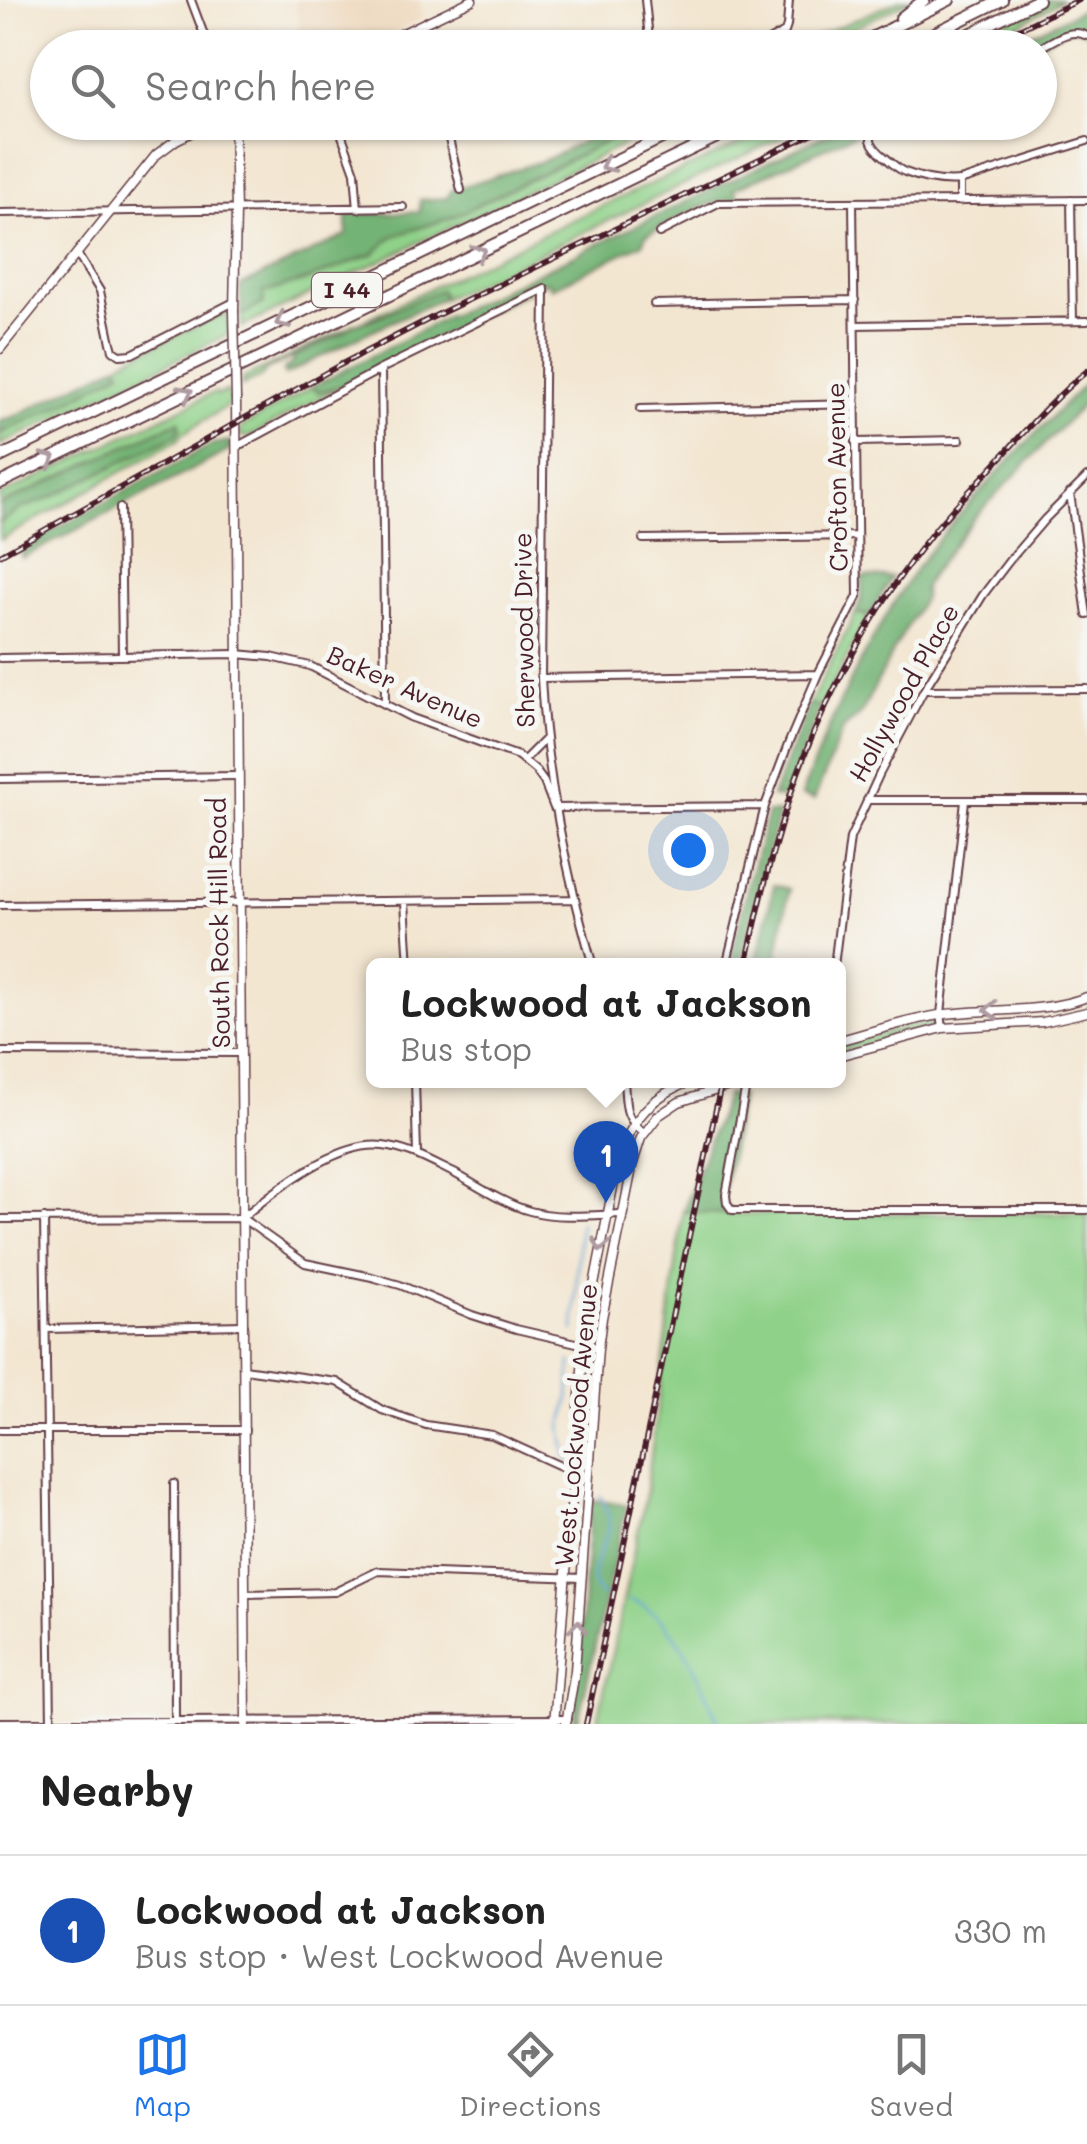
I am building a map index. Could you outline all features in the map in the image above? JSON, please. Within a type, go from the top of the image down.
[{"type":"highway","points":[[884,30],[924,0]]},
{"type":"highway","points":[[886,30],[949,0]]},
{"type":"highway","points":[[941,30],[1002,0]]},
{"type":"highway","points":[[978,30],[1038,0]]},
{"type":"highway","name":"I 44","points":[[0,457],[657,140]]},
{"type":"highway","name":"I 44","points":[[0,483],[711,140]]},
{"type":"main road","points":[[411,30],[472,0]]},
{"type":"main road","points":[[0,350],[109,212],[166,146],[178,140]]},
{"type":"main road","name":"South Rock Hill Road","points":[[234,140],[246,1722]]},
{"type":"main road","points":[[846,1039],[942,1014],[1049,1007],[1087,997]]},
{"type":"main road","points":[[846,1054],[943,1028],[1044,1022],[1087,1012]]},
{"type":"main road","name":"West Lockwood Avenue","points":[[555,1721],[584,1346],[607,1214],[618,1161],[632,1125],[659,1097],[675,1088]]},
{"type":"main road","points":[[644,1133],[669,1108],[722,1088]]},
{"type":"main road","name":"West Lockwood Avenue","points":[[567,1721],[574,1684],[598,1348],[632,1163],[644,1133]]},
{"type":"street","points":[[191,0],[202,30]]},
{"type":"street","points":[[645,0],[649,30]]},
{"type":"street","points":[[784,30],[789,0]]},
{"type":"street","points":[[1057,40],[1072,32],[1087,36]]},
{"type":"street","points":[[345,140],[358,209]]},
{"type":"street","points":[[450,140],[461,190]]},
{"type":"street","points":[[871,140],[903,172],[946,183],[1087,141]]},
{"type":"street","points":[[960,181],[960,202]]},
{"type":"street","points":[[1071,200],[1073,321]]},
{"type":"street","points":[[659,233],[718,203],[1087,200]]},
{"type":"street","name":"Crofton Avenue","points":[[728,958],[764,806],[818,674],[858,596],[853,202]]},
{"type":"street","points":[[0,213],[403,207]]},
{"type":"street","points":[[77,254],[100,291],[112,344],[120,355],[132,354],[234,306]]},
{"type":"street","name":"Sherwood Drive","points":[[381,369],[545,289],[541,678],[554,808],[592,958]]},
{"type":"street","points":[[654,304],[854,300]]},
{"type":"street","points":[[854,325],[1087,321]]},
{"type":"street","points":[[235,448],[381,369],[386,704]]},
{"type":"street","points":[[640,409],[856,404]]},
{"type":"street","points":[[856,442],[960,440]]},
{"type":"street","name":"Hollywood Place","points":[[835,958],[847,850],[854,826],[924,690],[1000,572],[1087,477]]},
{"type":"street","points":[[1070,492],[1087,615]]},
{"type":"street","points":[[120,508],[122,655]]},
{"type":"street","points":[[644,539],[857,536]]},
{"type":"street","name":"Baker Avenue","points":[[0,658],[271,656],[310,666],[436,727],[524,760]]},
{"type":"street","points":[[541,678],[818,674]]},
{"type":"street","points":[[924,690],[1087,689]]},
{"type":"street","points":[[546,738],[524,760],[544,782],[554,808],[764,806]]},
{"type":"street","points":[[0,779],[238,776]]},
{"type":"street","points":[[867,800],[1087,800]]},
{"type":"street","points":[[943,1028],[964,801]]},
{"type":"street","points":[[0,905],[574,900]]},
{"type":"street","points":[[405,901],[408,958]]},
{"type":"street","points":[[0,1052],[240,1053]]},
{"type":"street","points":[[415,1088],[417,1154]]},
{"type":"street","points":[[625,1088],[628,1117],[644,1133]]},
{"type":"street","points":[[706,1088],[707,1092]]},
{"type":"street","points":[[746,1088],[726,1195],[732,1210],[1087,1210]]},
{"type":"street","points":[[242,1218],[301,1174],[348,1150],[379,1145],[417,1154],[530,1211],[622,1214]]},
{"type":"street","points":[[0,1218],[242,1218],[306,1263],[386,1281],[472,1316],[598,1348]]},
{"type":"street","points":[[44,1218],[51,1722]]},
{"type":"street","points":[[46,1329],[244,1325]]},
{"type":"street","points":[[244,1369],[337,1382],[382,1410],[426,1424],[492,1436],[589,1479]]},
{"type":"street","points":[[0,1430],[245,1430]]},
{"type":"street","points":[[174,1484],[175,1721]]},
{"type":"street","points":[[246,1594],[335,1592],[378,1571],[582,1578]]},
{"type":"street","points":[[0,1722],[567,1721]]},
{"type":"shaded area","points":[[295,0],[420,0],[422,19],[397,30],[299,30]]},
{"type":"green space","points":[[900,0],[911,0],[849,30],[832,30]]},
{"type":"green space","points":[[1050,0],[1062,0],[1008,30],[989,30]]},
{"type":"green space","points":[[1087,7],[1087,32],[1072,29],[1057,35],[1057,30],[1040,30]]},
{"type":"green space","points":[[586,140],[609,140],[453,217],[393,236],[373,254],[263,293],[264,303],[242,315],[240,286],[347,235],[347,215],[420,212],[420,200],[447,198],[452,190],[545,160]]},
{"type":"green space","points":[[609,140],[633,140],[242,327],[242,315],[264,303],[263,293],[373,254],[393,236],[453,217]]},
{"type":"green space","points":[[748,140],[776,140],[463,290],[444,298],[439,291],[355,324]]},
{"type":"green space","points":[[815,140],[842,140],[734,189],[739,198],[690,212],[645,236],[643,243],[551,288],[548,281],[339,387],[318,392],[312,387],[456,312]]},
{"type":"green space","points":[[440,290],[444,298],[285,375],[284,370],[294,357],[354,324]]},
{"type":"green space","points":[[228,314],[229,334],[0,445],[0,434],[121,371],[118,365],[126,359]]},
{"type":"green space","points":[[353,325],[266,370],[242,386],[242,379]]},
{"type":"green space","points":[[118,365],[121,371],[0,434],[0,420]]},
{"type":"green space","points":[[1087,382],[1087,400],[975,517],[930,576],[924,598],[861,714],[843,729],[814,800],[801,796],[850,683],[911,576],[972,501]]},
{"type":"green space","points":[[312,387],[318,392],[339,387],[249,437],[241,436],[243,426]]},
{"type":"green space","points":[[227,391],[229,405],[179,439],[0,540],[0,523],[20,509],[176,435],[179,422],[0,505],[0,496],[215,392],[218,395]]},
{"type":"green space","points":[[179,421],[181,427],[176,435],[20,509],[0,523],[0,505]]},
{"type":"green space","points":[[230,441],[230,450],[22,558],[21,552],[54,530],[213,444]]},
{"type":"green space","points":[[863,577],[892,577],[869,616],[856,613]]},
{"type":"green space","points":[[856,613],[869,616],[821,706],[809,705]]},
{"type":"green space","points":[[809,705],[821,706],[784,798],[772,797]]},
{"type":"green space","points":[[768,813],[779,813],[742,958],[732,958]]},
{"type":"green space","points":[[774,885],[789,889],[777,958],[758,958]]},
{"type":"green space","points":[[937,1022],[936,1026],[846,1050],[846,1043]]},
{"type":"green space","points":[[727,1094],[741,1096],[722,1198],[728,1214],[683,1211]]},
{"type":"green space","points":[[683,1211],[1087,1213],[1087,1724],[597,1724],[646,1494]]},
{"type":"green space","points":[[591,1500],[627,1505],[578,1721],[574,1720]]},
{"type":"waterway","points":[[574,1331],[580,1222]]},
{"type":"waterway","points":[[570,1462],[562,1428],[571,1362]]},
{"type":"waterway","points":[[600,1496],[609,1524],[594,1582],[604,1597]]},
{"type":"waterway","points":[[629,1600],[645,1607],[673,1634],[696,1670],[719,1724]]},
{"type":"railway","points":[[1017,30],[1079,0]]},
{"type":"railway","points":[[0,555],[338,366],[799,140]]},
{"type":"railway","points":[[748,958],[792,789],[826,706],[866,631],[946,517],[1040,415],[1087,371]]},
{"type":"railway","points":[[586,1724],[720,1088]]},
{"type":"place","name":"Lockwood at Jackson","points":[[606,1203]]}]
